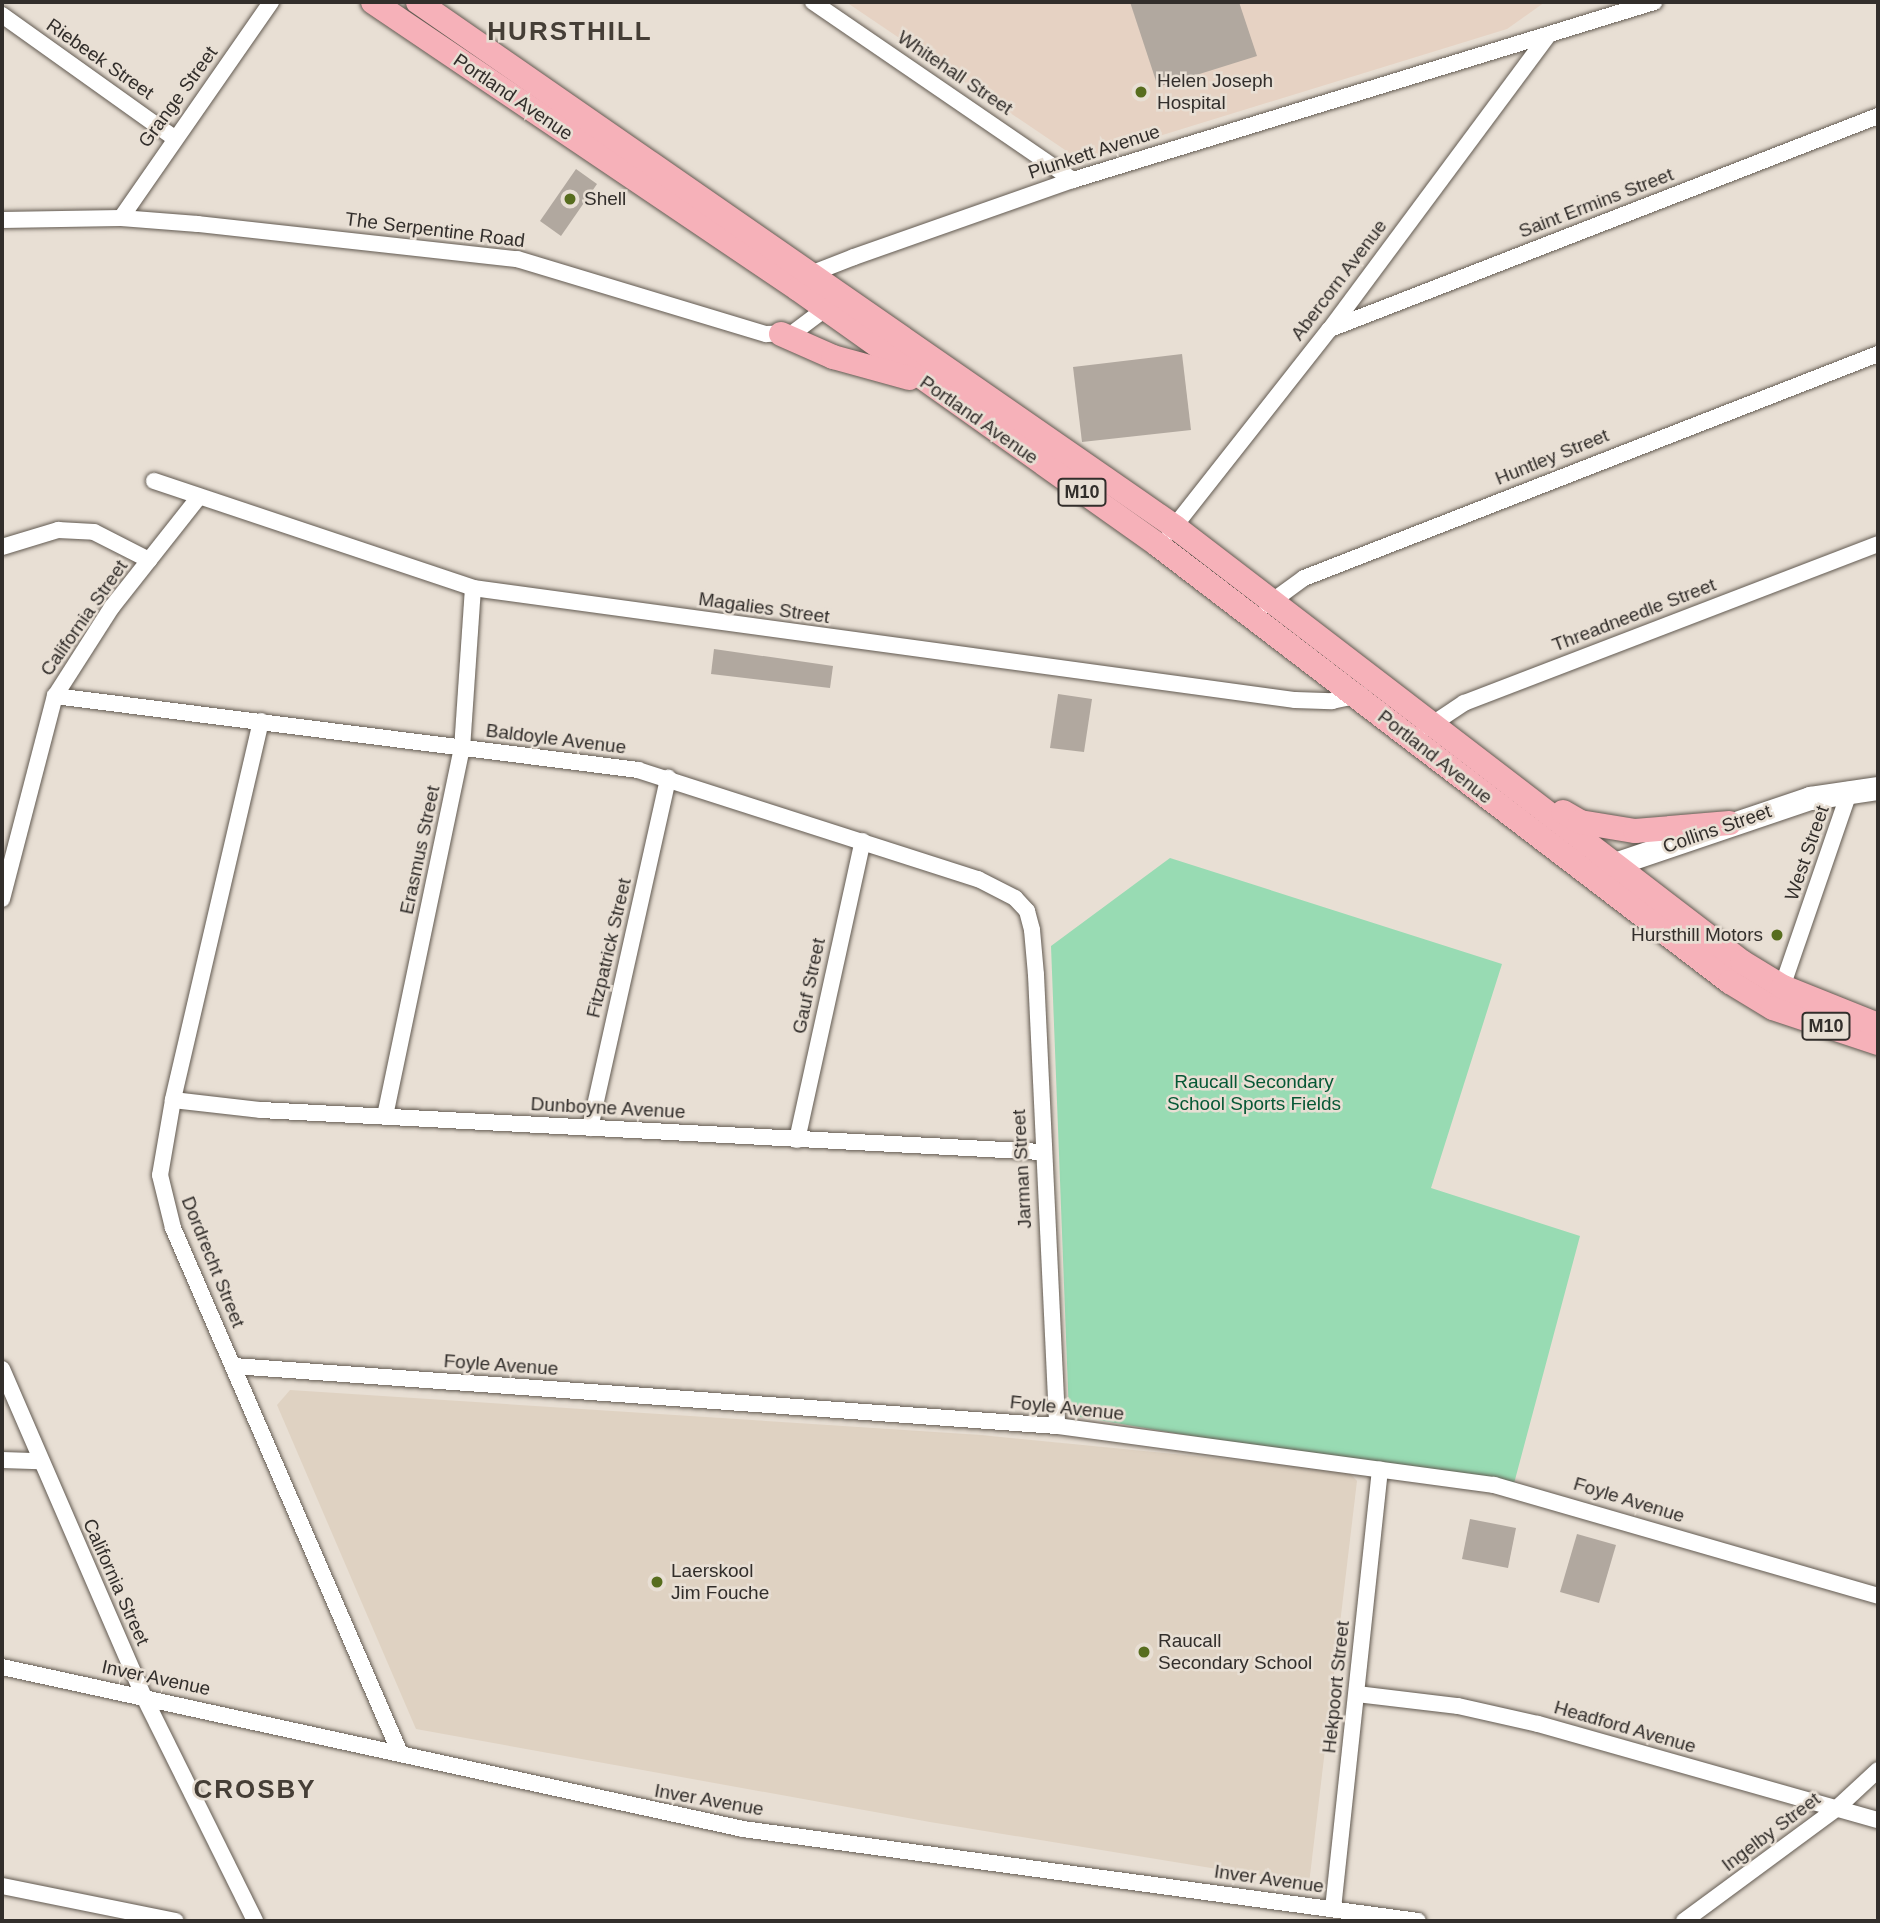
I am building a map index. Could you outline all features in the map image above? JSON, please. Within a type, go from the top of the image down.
[{"type":"main road","name":"Portland Avenue","points":[[373,2],[805,281]]},
{"type":"main road","name":"Portland Avenue","points":[[418,2],[805,281],[924,381],[1271,601],[1742,962],[1778,997]]},
{"type":"main road","name":"Portland Avenue","points":[[833,303],[1166,536],[1255,620],[1730,982],[1778,997]]},
{"type":"main road","points":[[781,334],[833,357],[924,381]]},
{"type":"main road","points":[[1492,772],[1580,822],[1605,828],[1663,830],[1730,823]]},
{"type":"main road","name":"M10","points":[[1778,997],[1878,1025]]},
{"type":"main road","name":"M10","points":[[1778,997],[1878,1043]]},
{"type":"street","name":"Grange Street","points":[[121,218],[173,137],[271,2]]},
{"type":"street","name":"Whitehall Street","points":[[813,2],[1073,180]]},
{"type":"street","name":"Plunkett Avenue","points":[[805,281],[1073,180],[1654,2]]},
{"type":"street","name":"Riebeek Street","points":[[2,15],[173,137]]},
{"type":"street","name":"Abercorn Avenue","points":[[1166,536],[1330,330],[1548,35]]},
{"type":"street","name":"Saint Ermins Street","points":[[1330,330],[1878,116]]},
{"type":"street","name":"The Serpentine Road","points":[[2,220],[121,218],[517,260],[781,334]]},
{"type":"street","points":[[781,334],[799,329],[833,303]]},
{"type":"street","name":"Huntley Street","points":[[1255,620],[1271,601],[1304,578],[1878,354]]},
{"type":"street","name":"Magalies Street","points":[[154,481],[473,588],[1295,700],[1359,698]]},
{"type":"street","name":"California Street","points":[[2,899],[55,696],[112,607],[199,497]]},
{"type":"street","points":[[2,547],[58,530],[94,532],[149,560]]},
{"type":"street","name":"Threadneedle Street","points":[[1414,741],[1431,722],[1464,703],[1878,544]]},
{"type":"street","name":"Erasmus Street","points":[[385,1116],[462,749],[473,588]]},
{"type":"street","points":[[1359,698],[1376,679]]},
{"type":"street","name":"Baldoyle Avenue","points":[[55,696],[617,767],[668,778],[990,883],[1015,898],[1027,911]]},
{"type":"street","name":"Dordrecht Street","points":[[261,721],[173,1100],[160,1175],[164,1200],[400,1753]]},
{"type":"street","name":"Fitzpatrick Street","points":[[590,1128],[668,778]]},
{"type":"street","name":"Collins Street","points":[[1586,874],[1730,823],[1867,791]]},
{"type":"street","name":"West Street","points":[[1778,997],[1867,791]]},
{"type":"street","name":"Gauf Street","points":[[797,1140],[863,841]]},
{"type":"street","name":"Jarman Street","points":[[1027,911],[1036,975],[1042,1152],[1057,1426]]},
{"type":"street","name":"Dunboyne Avenue","points":[[173,1100],[385,1116],[1042,1152]]},
{"type":"street","name":"Foyle Avenue","points":[[234,1366],[1057,1426],[1380,1470],[1529,1492],[1878,1596]]},
{"type":"street","name":"California Street","points":[[2,1369],[144,1697],[255,1921]]},
{"type":"street","points":[[2,1460],[40,1461]]},
{"type":"street","name":"Hekpoort Street","points":[[1332,1909],[1380,1470]]},
{"type":"street","name":"Inver Avenue","points":[[2,1667],[743,1829],[1418,1921]]},
{"type":"street","name":"Headford Avenue","points":[[1357,1694],[1458,1706],[1538,1724],[1878,1820]]},
{"type":"street","name":"Ingelby Street","points":[[1684,1921],[1836,1810],[1878,1770]]},
{"type":"street","points":[[2,1886],[176,1921]]},
{"type":"shaded area","name":"Helen Joseph Hospital","points":[[846,2],[1545,2],[1507,29],[1101,154],[1071,154]]},
{"type":"shaded area","points":[[290,1390],[981,1435],[1348,1471],[1357,1481],[1309,1884],[930,1822],[416,1729],[277,1405]]},
{"type":"green space","name":"Raucall Secondary School Sports Fields","points":[[1170,858],[1502,964],[1431,1188],[1580,1236],[1512,1491],[1069,1415],[1051,946]]},
{"type":"building","points":[[1130,2],[1239,2],[1257,56],[1158,87]]},
{"type":"building","points":[[576,169],[597,184],[561,236],[540,221]]},
{"type":"building","points":[[1182,354],[1191,430],[1082,442],[1073,367]]},
{"type":"building","points":[[714,649],[833,666],[830,688],[711,674]]},
{"type":"building","points":[[1058,694],[1092,699],[1084,752],[1050,748]]},
{"type":"building","points":[[1470,1519],[1516,1528],[1508,1568],[1462,1559]]},
{"type":"building","points":[[1577,1534],[1616,1545],[1599,1603],[1560,1592]]},
{"type":"place","name":"Helen Joseph Hospital","points":[[1141,92]]},
{"type":"place","name":"Shell","points":[[570,199]]},
{"type":"place","name":"Hursthill Motors","points":[[1777,935]]},
{"type":"place","name":"Laerskool Jim Fouche","points":[[657,1582]]},
{"type":"place","name":"Raucall Secondary School","points":[[1144,1652]]},
{"type":"district","name":"HURSTHILL","points":[[570,32]]},
{"type":"district","name":"CROSBY","points":[[255,1790]]}]
